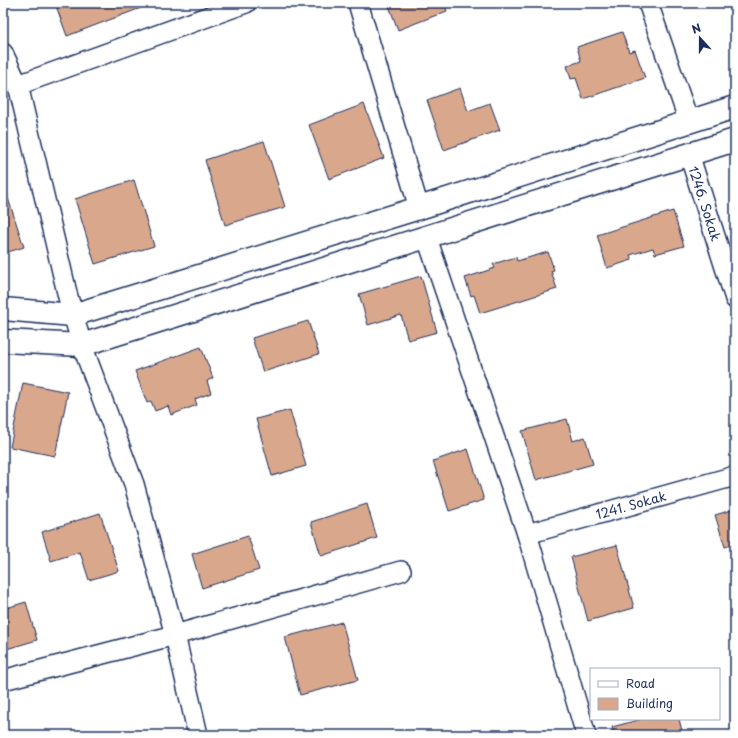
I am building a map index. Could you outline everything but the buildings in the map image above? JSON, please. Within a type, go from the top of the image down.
[{"type":"main road","points":[[3,309],[73,315],[419,208],[735,107]]},
{"type":"main road","points":[[3,340],[82,345],[427,238],[735,140]]},
{"type":"street","points":[[18,85],[246,3]]},
{"type":"street","points":[[358,3],[419,208]]},
{"type":"street","points":[[648,3],[689,122]]},
{"type":"street","points":[[3,53],[18,85],[73,315],[82,345],[134,484],[175,635],[198,735]]},
{"type":"street","name":"1246. Sokak","points":[[689,154],[735,299]]},
{"type":"street","points":[[427,238],[527,534],[586,735]]},
{"type":"street","name":"1241. Sokak","points":[[527,534],[735,476]]},
{"type":"street","points":[[3,680],[175,635],[401,572]]}]
